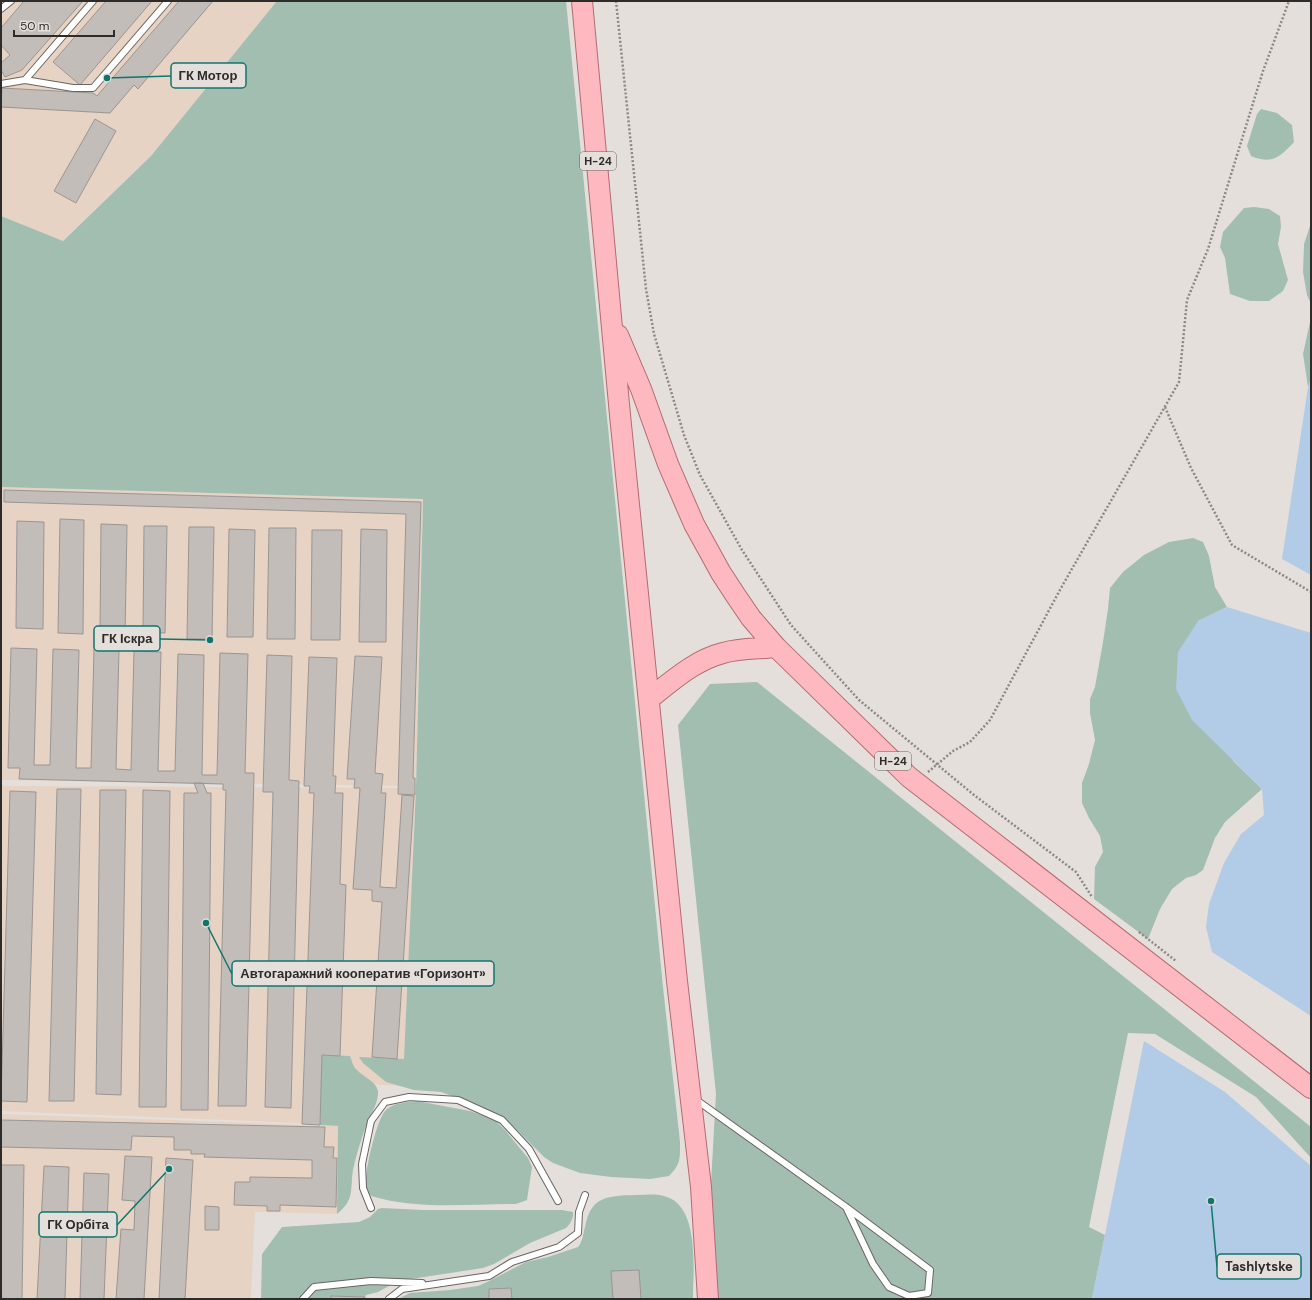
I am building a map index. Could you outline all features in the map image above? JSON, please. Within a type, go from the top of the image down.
[{"type":"main road","name":"Н-24","points":[[582,1],[611,320],[635,373],[668,464],[694,524],[721,573],[736,596],[751,618],[776,647],[915,782],[1311,1088]]},
{"type":"main road","points":[[611,320],[677,981],[701,1188],[708,1299]]},
{"type":"main road","points":[[649,699],[678,676],[716,655],[737,650],[776,647]]},
{"type":"lane","points":[[1,9],[11,1]]},
{"type":"lane","points":[[25,80],[93,1]]},
{"type":"lane","points":[[1,84],[25,80],[73,88],[93,88],[168,1]]},
{"type":"lane","points":[[691,1095],[846,1207],[930,1270],[928,1293],[909,1296],[889,1287],[873,1264],[846,1207]]},
{"type":"lane","points":[[371,1208],[363,1188],[362,1164],[371,1121],[385,1102],[409,1097],[458,1100],[502,1120],[529,1149],[558,1201]]},
{"type":"lane","points":[[389,1299],[402,1289],[489,1276],[512,1262],[558,1247],[578,1233],[579,1212],[585,1196]]},
{"type":"lane","points":[[303,1299],[314,1287],[371,1281],[437,1283]]},
{"type":"path","points":[[616,1],[646,289],[654,334],[684,435],[700,475],[742,550],[791,625],[859,700],[974,795],[1076,872],[1094,899]]},
{"type":"path","points":[[915,782],[953,751],[970,742],[990,720],[1061,588],[1179,382],[1187,300],[1208,249],[1263,71],[1289,1]]},
{"type":"path","points":[[1165,407],[1191,468],[1232,545],[1311,592]]},
{"type":"path","points":[[1136,930],[1178,963]]},
{"type":"shaded area","points":[[1,1],[277,1],[151,156],[62,241],[1,216]]},
{"type":"shaded area","points":[[1,487],[423,499],[416,786],[1,780]]},
{"type":"shaded area","points":[[1,786],[416,788],[403,1086],[323,1082],[322,1124],[1,1111]]},
{"type":"shaded area","points":[[1,1114],[338,1126],[337,1214],[255,1212],[251,1299],[1,1299]]},
{"type":"green space","points":[[277,1],[566,1],[663,987],[680,1142],[679,1161],[676,1168],[669,1176],[650,1179],[611,1177],[580,1173],[553,1163],[544,1157],[508,1121],[478,1105],[441,1092],[414,1090],[386,1082],[363,1063],[359,1057],[404,1059],[416,788],[423,499],[1,487],[1,216],[63,241],[151,156]]},
{"type":"green space","points":[[1261,109],[1277,113],[1292,125],[1294,142],[1280,155],[1275,158],[1265,160],[1251,156],[1247,146],[1257,114]]},
{"type":"green space","points":[[1254,207],[1269,209],[1280,216],[1281,227],[1278,244],[1288,280],[1283,291],[1269,301],[1250,301],[1230,294],[1225,258],[1220,247],[1223,232],[1244,208]]},
{"type":"green space","points":[[1311,223],[1311,304],[1307,295],[1303,272],[1304,244]]},
{"type":"green space","points":[[1311,304],[1311,379],[1308,387],[1303,354],[1310,322]]},
{"type":"green space","points":[[1193,538],[1203,542],[1209,556],[1215,587],[1227,607],[1198,621],[1233,761],[1262,789],[1225,822],[1215,838],[1203,870],[1196,875],[1186,878],[1172,889],[1160,909],[1148,939],[1094,899],[1095,867],[1103,852],[1100,836],[1082,803],[1082,783],[1089,764],[1095,740],[1090,713],[1090,699],[1095,687],[1110,588],[1123,572],[1144,555],[1169,542]]},
{"type":"green space","points":[[757,682],[1311,1127],[1311,1158],[1256,1097],[1155,1034],[1128,1033],[1089,1227],[1105,1235],[1092,1299],[716,1299],[711,1183],[716,1094],[678,725],[710,684]]},
{"type":"green space","points":[[322,1055],[350,1056],[356,1069],[375,1084],[378,1091],[376,1104],[360,1142],[353,1170],[351,1194],[347,1204],[337,1214],[338,1126],[320,1125]]},
{"type":"green space","points":[[417,1101],[470,1111],[497,1122],[528,1158],[532,1167],[527,1200],[516,1204],[425,1205],[371,1196],[367,1186],[366,1173],[372,1144],[382,1116],[388,1108],[392,1106],[400,1103]]},
{"type":"green space","points":[[655,1195],[667,1197],[678,1203],[685,1214],[690,1227],[693,1258],[693,1299],[398,1299],[410,1293],[478,1286],[526,1262],[548,1257],[578,1247],[582,1240],[588,1216],[597,1203],[603,1199],[617,1196]]},
{"type":"green space","points":[[378,1209],[423,1210],[562,1210],[573,1212],[573,1216],[566,1228],[530,1243],[494,1264],[483,1268],[398,1281],[378,1292],[366,1295],[365,1297],[331,1296],[331,1299],[261,1299],[262,1254],[282,1227],[359,1222],[370,1217]]},
{"type":"water","points":[[1311,379],[1311,575],[1282,559],[1308,387]]},
{"type":"water","points":[[1227,607],[1311,633],[1311,1016],[1212,952],[1206,927],[1209,904],[1224,863],[1241,834],[1264,815],[1262,789],[1192,720],[1176,689],[1178,652],[1198,621]]},
{"type":"water","points":[[1144,1041],[1225,1092],[1311,1166],[1311,1299],[1092,1299]]},
{"type":"building","points":[[24,1],[83,1],[22,70],[5,77],[1,70],[1,63],[10,55],[1,45],[1,28]]},
{"type":"building","points":[[106,1],[152,1],[80,85],[53,62]]},
{"type":"building","points":[[179,1],[213,1],[138,89],[134,85],[110,113],[1,107],[2,88],[93,93],[97,96]]},
{"type":"building","points":[[95,119],[116,131],[76,203],[54,191]]},
{"type":"building","points":[[4,490],[421,502],[413,778],[415,778],[415,795],[398,794],[406,514],[4,502]]},
{"type":"building","points":[[60,519],[84,520],[83,634],[58,633]]},
{"type":"building","points":[[17,521],[44,522],[43,629],[16,628]]},
{"type":"building","points":[[101,524],[127,525],[125,635],[100,634]]},
{"type":"building","points":[[144,526],[167,526],[165,633],[143,632]]},
{"type":"building","points":[[189,527],[214,527],[212,639],[187,639]]},
{"type":"building","points":[[269,528],[296,528],[295,639],[267,639]]},
{"type":"building","points":[[229,529],[255,530],[253,637],[227,637]]},
{"type":"building","points":[[361,529],[387,530],[386,642],[359,642]]},
{"type":"building","points":[[312,530],[342,530],[340,640],[311,640]]},
{"type":"building","points":[[11,648],[37,649],[34,765],[50,765],[53,649],[79,650],[76,768],[91,768],[94,649],[119,650],[116,769],[131,770],[134,651],[161,652],[158,771],[175,771],[178,654],[204,655],[202,775],[217,775],[220,653],[248,654],[245,773],[254,773],[246,1106],[218,1106],[226,790],[223,790],[223,784],[19,779],[20,768],[8,768]]},
{"type":"building","points":[[267,655],[292,656],[289,780],[299,781],[291,1108],[265,1107],[273,792],[263,792]]},
{"type":"building","points":[[355,656],[382,657],[375,773],[383,774],[381,793],[386,793],[380,887],[396,888],[402,795],[414,796],[397,1059],[372,1057],[382,902],[372,901],[372,890],[353,889],[360,788],[354,788],[355,779],[347,779]]},
{"type":"building","points":[[309,657],[337,658],[333,776],[336,776],[335,793],[343,793],[340,884],[346,885],[340,1056],[322,1055],[320,1125],[302,1124],[314,793],[309,793],[310,786],[304,786]]},
{"type":"building","points":[[194,783],[203,783],[207,793],[211,793],[208,1110],[181,1110],[184,793],[198,793]]},
{"type":"building","points":[[57,789],[81,789],[74,1101],[49,1101]]},
{"type":"building","points":[[100,790],[126,790],[121,1095],[96,1094]]},
{"type":"building","points":[[143,790],[170,791],[166,1107],[139,1107]]},
{"type":"building","points":[[10,791],[36,792],[27,1102],[1,1101]]},
{"type":"building","points":[[1,1120],[325,1127],[324,1147],[334,1147],[333,1158],[337,1158],[336,1207],[280,1205],[280,1211],[267,1211],[267,1206],[234,1205],[235,1182],[250,1182],[250,1177],[312,1178],[312,1160],[204,1157],[205,1154],[191,1154],[191,1150],[174,1150],[174,1137],[132,1136],[131,1150],[1,1147]]},
{"type":"building","points":[[125,1156],[152,1157],[144,1299],[116,1299],[121,1229],[134,1230],[135,1201],[122,1200]]},
{"type":"building","points":[[166,1158],[193,1160],[185,1299],[159,1299]]},
{"type":"building","points":[[1,1165],[24,1165],[22,1299],[1,1299]]},
{"type":"building","points":[[44,1166],[69,1167],[65,1299],[37,1299]]},
{"type":"building","points":[[84,1173],[109,1174],[104,1299],[80,1299]]},
{"type":"building","points":[[205,1206],[219,1207],[219,1230],[205,1230]]},
{"type":"building","points":[[639,1270],[641,1299],[613,1299],[611,1271]]},
{"type":"building","points":[[511,1288],[512,1299],[489,1299],[489,1289]]},
{"type":"building","points":[[331,1296],[365,1297],[365,1299],[331,1299]]},
{"type":"place","name":"ГК Мотор","points":[[107,78]]},
{"type":"place","name":"ГК Іскра","points":[[210,640]]},
{"type":"place","name":"Автогаражний кооператив «Горизонт»","points":[[206,923]]},
{"type":"place","name":"ГК Орбіта","points":[[169,1169]]},
{"type":"place","name":"Tashlytske","points":[[1211,1201]]}]
